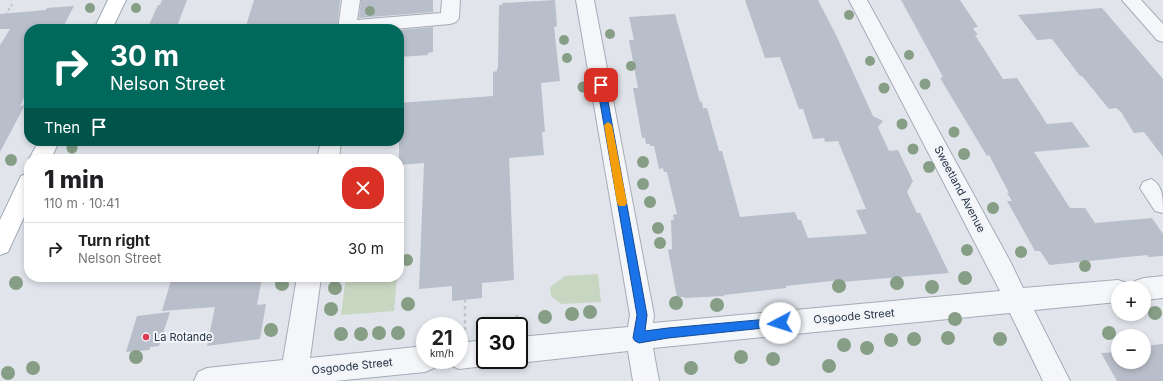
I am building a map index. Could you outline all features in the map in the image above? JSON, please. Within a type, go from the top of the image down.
[{"type":"main road","points":[[105,24],[117,0]]},
{"type":"main road","points":[[0,245],[24,193]]},
{"type":"street","points":[[349,16],[368,0]]},
{"type":"street","points":[[349,16],[450,18],[451,0]]},
{"type":"street","points":[[585,0],[642,315],[639,338],[646,381]]},
{"type":"street","name":"Sweetland Avenue","points":[[858,0],[1002,269],[1018,301],[1028,326],[1057,381]]},
{"type":"street","points":[[1131,0],[1163,36]]},
{"type":"street","points":[[293,376],[308,282]]},
{"type":"street","points":[[1151,288],[1163,287]]},
{"type":"street","name":"Osgoode Street","points":[[528,349],[639,338],[668,333],[1111,292]]},
{"type":"street","name":"Osgoode Street","points":[[207,381],[293,376],[416,360]]},
{"type":"path","points":[[0,23],[13,3]]},
{"type":"path","points":[[464,317],[465,299]]},
{"type":"green space","points":[[598,274],[601,302],[561,304],[551,296],[550,287],[565,276]]},
{"type":"green space","points":[[345,282],[397,282],[394,311],[341,315]]},
{"type":"building","points":[[162,0],[187,0],[178,24],[149,24],[158,5],[160,5]]},
{"type":"building","points":[[254,0],[340,0],[338,24],[247,24]]},
{"type":"building","points":[[361,0],[433,0],[433,12],[359,18]]},
{"type":"building","points":[[555,0],[557,26],[554,27],[560,81],[541,83],[545,132],[542,132],[544,155],[509,158],[514,280],[482,283],[482,298],[452,301],[452,286],[419,289],[424,163],[404,165],[404,154],[399,154],[399,146],[404,146],[404,103],[493,96],[493,72],[497,71],[498,68],[499,5],[502,5],[502,3]]},
{"type":"building","points":[[745,0],[818,0],[837,37],[873,116],[883,121],[878,127],[889,151],[898,150],[913,181],[907,192],[917,213],[920,213],[949,273],[841,282],[841,280],[786,286],[786,288],[724,296],[677,297],[668,250],[672,249],[671,220],[674,220],[673,215],[677,214],[667,172],[664,172],[663,168],[659,169],[654,146],[646,144],[645,138],[642,138],[633,88],[638,88],[629,40],[634,40],[629,17],[675,14],[700,102],[702,102],[703,108],[707,108],[719,151],[722,151],[740,217],[795,212],[798,220],[801,220],[808,238],[867,234],[856,210],[866,209],[838,141],[825,142],[824,138],[813,139],[803,109],[799,109],[780,57],[765,58]]},
{"type":"building","points":[[901,0],[960,0],[978,27],[973,28],[978,35],[975,35],[1003,79],[1017,78],[1047,124],[1072,122],[1090,147],[1034,152],[1070,208],[1085,208],[1095,223],[1152,218],[1163,234],[1163,256],[1148,257],[1147,255],[1050,265],[1040,251],[1035,251],[1007,201],[1012,201],[989,155],[987,156],[940,78],[943,77]]},
{"type":"building","points":[[74,6],[65,24],[24,24],[24,98],[20,106],[24,105],[24,107],[0,152],[0,45],[10,29],[0,29],[0,14],[46,10],[47,8]]},
{"type":"building","points":[[1102,8],[1163,79],[1163,157],[1144,132],[1134,133],[1121,112],[1116,108],[1109,109],[1082,76],[1080,76],[1052,39],[1037,40],[1018,15]]},
{"type":"building","points":[[433,27],[433,52],[428,53],[428,55],[404,57],[404,30]]},
{"type":"building","points":[[171,282],[261,282],[257,305],[266,304],[260,339],[207,346],[215,307],[162,311]]},
{"type":"building","name":"La Rotande","points":[[170,312],[159,346],[150,347],[150,350],[126,352],[137,316]]},
{"type":"building","points":[[1163,344],[1163,381],[1117,381],[1101,353],[1111,352],[1111,369],[1151,369],[1151,345]]},
{"type":"slow traffic","points":[[608,125],[622,203]]},
{"type":"place","name":"La Rotande","points":[[146,337]]},
{"type":"route","points":[[601,85],[642,315],[639,338],[668,333],[780,323]]}]
